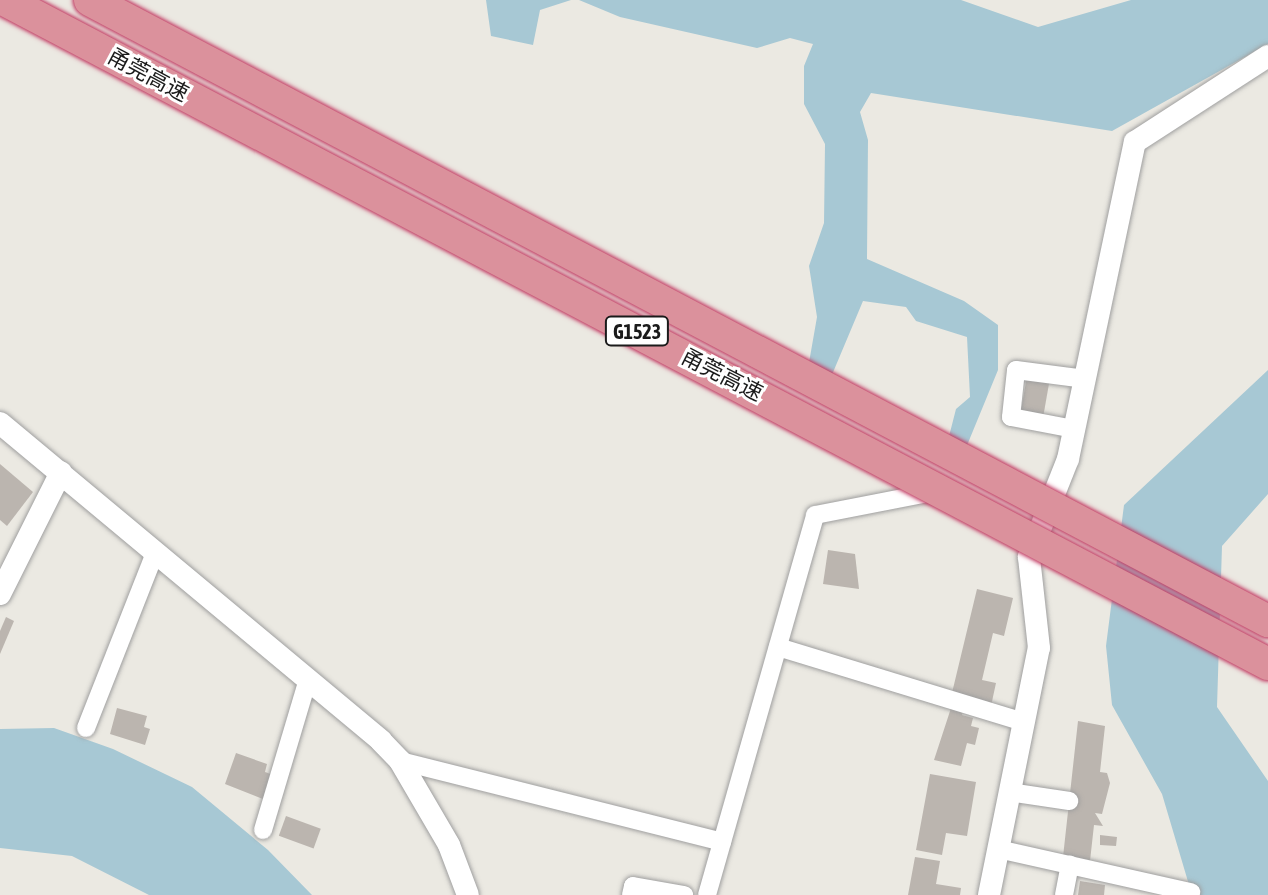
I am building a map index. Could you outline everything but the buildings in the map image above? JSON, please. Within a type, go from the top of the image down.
[{"type":"highway","name":"甬莞高速","points":[[5,0],[945,490],[1268,664]]},
{"type":"highway","name":"甬莞高速","points":[[90,0],[1268,621]]},
{"type":"street","points":[[989,895],[1039,648],[1029,557],[1068,459],[1135,142],[1268,56]]},
{"type":"street","points":[[1074,429],[1011,417],[1016,370],[1085,379]]},
{"type":"street","points":[[0,423],[308,679],[400,761],[449,845],[468,895]]},
{"type":"street","points":[[0,594],[61,472]]},
{"type":"street","points":[[712,894],[722,842],[815,515],[945,490]]},
{"type":"street","points":[[86,728],[155,553]]},
{"type":"street","points":[[778,647],[1023,722]]},
{"type":"street","points":[[263,830],[308,679]]},
{"type":"street","points":[[400,761],[722,842]]},
{"type":"street","points":[[1009,792],[1069,801]]},
{"type":"street","points":[[998,849],[1191,892]]},
{"type":"street","points":[[1064,895],[1070,865]]},
{"type":"street","points":[[631,895],[633,886],[684,895]]},
{"type":"water","points":[[486,0],[571,0],[540,10],[533,45],[491,36]]},
{"type":"water","points":[[579,0],[961,0],[1038,27],[1131,0],[1268,0],[1268,44],[1112,131],[871,93],[860,112],[868,140],[867,259],[964,301],[998,325],[998,370],[961,460],[945,452],[956,409],[970,397],[967,337],[916,321],[906,307],[863,301],[826,389],[807,374],[817,317],[809,266],[824,223],[825,144],[804,104],[804,66],[813,44],[790,38],[757,48],[620,17]]},
{"type":"water","points":[[1268,370],[1268,494],[1222,546],[1217,707],[1268,781],[1268,895],[1192,895],[1162,794],[1112,705],[1106,646],[1124,505]]},
{"type":"water","points":[[54,728],[113,749],[192,787],[268,850],[312,895],[149,895],[72,856],[0,848],[0,729]]}]
